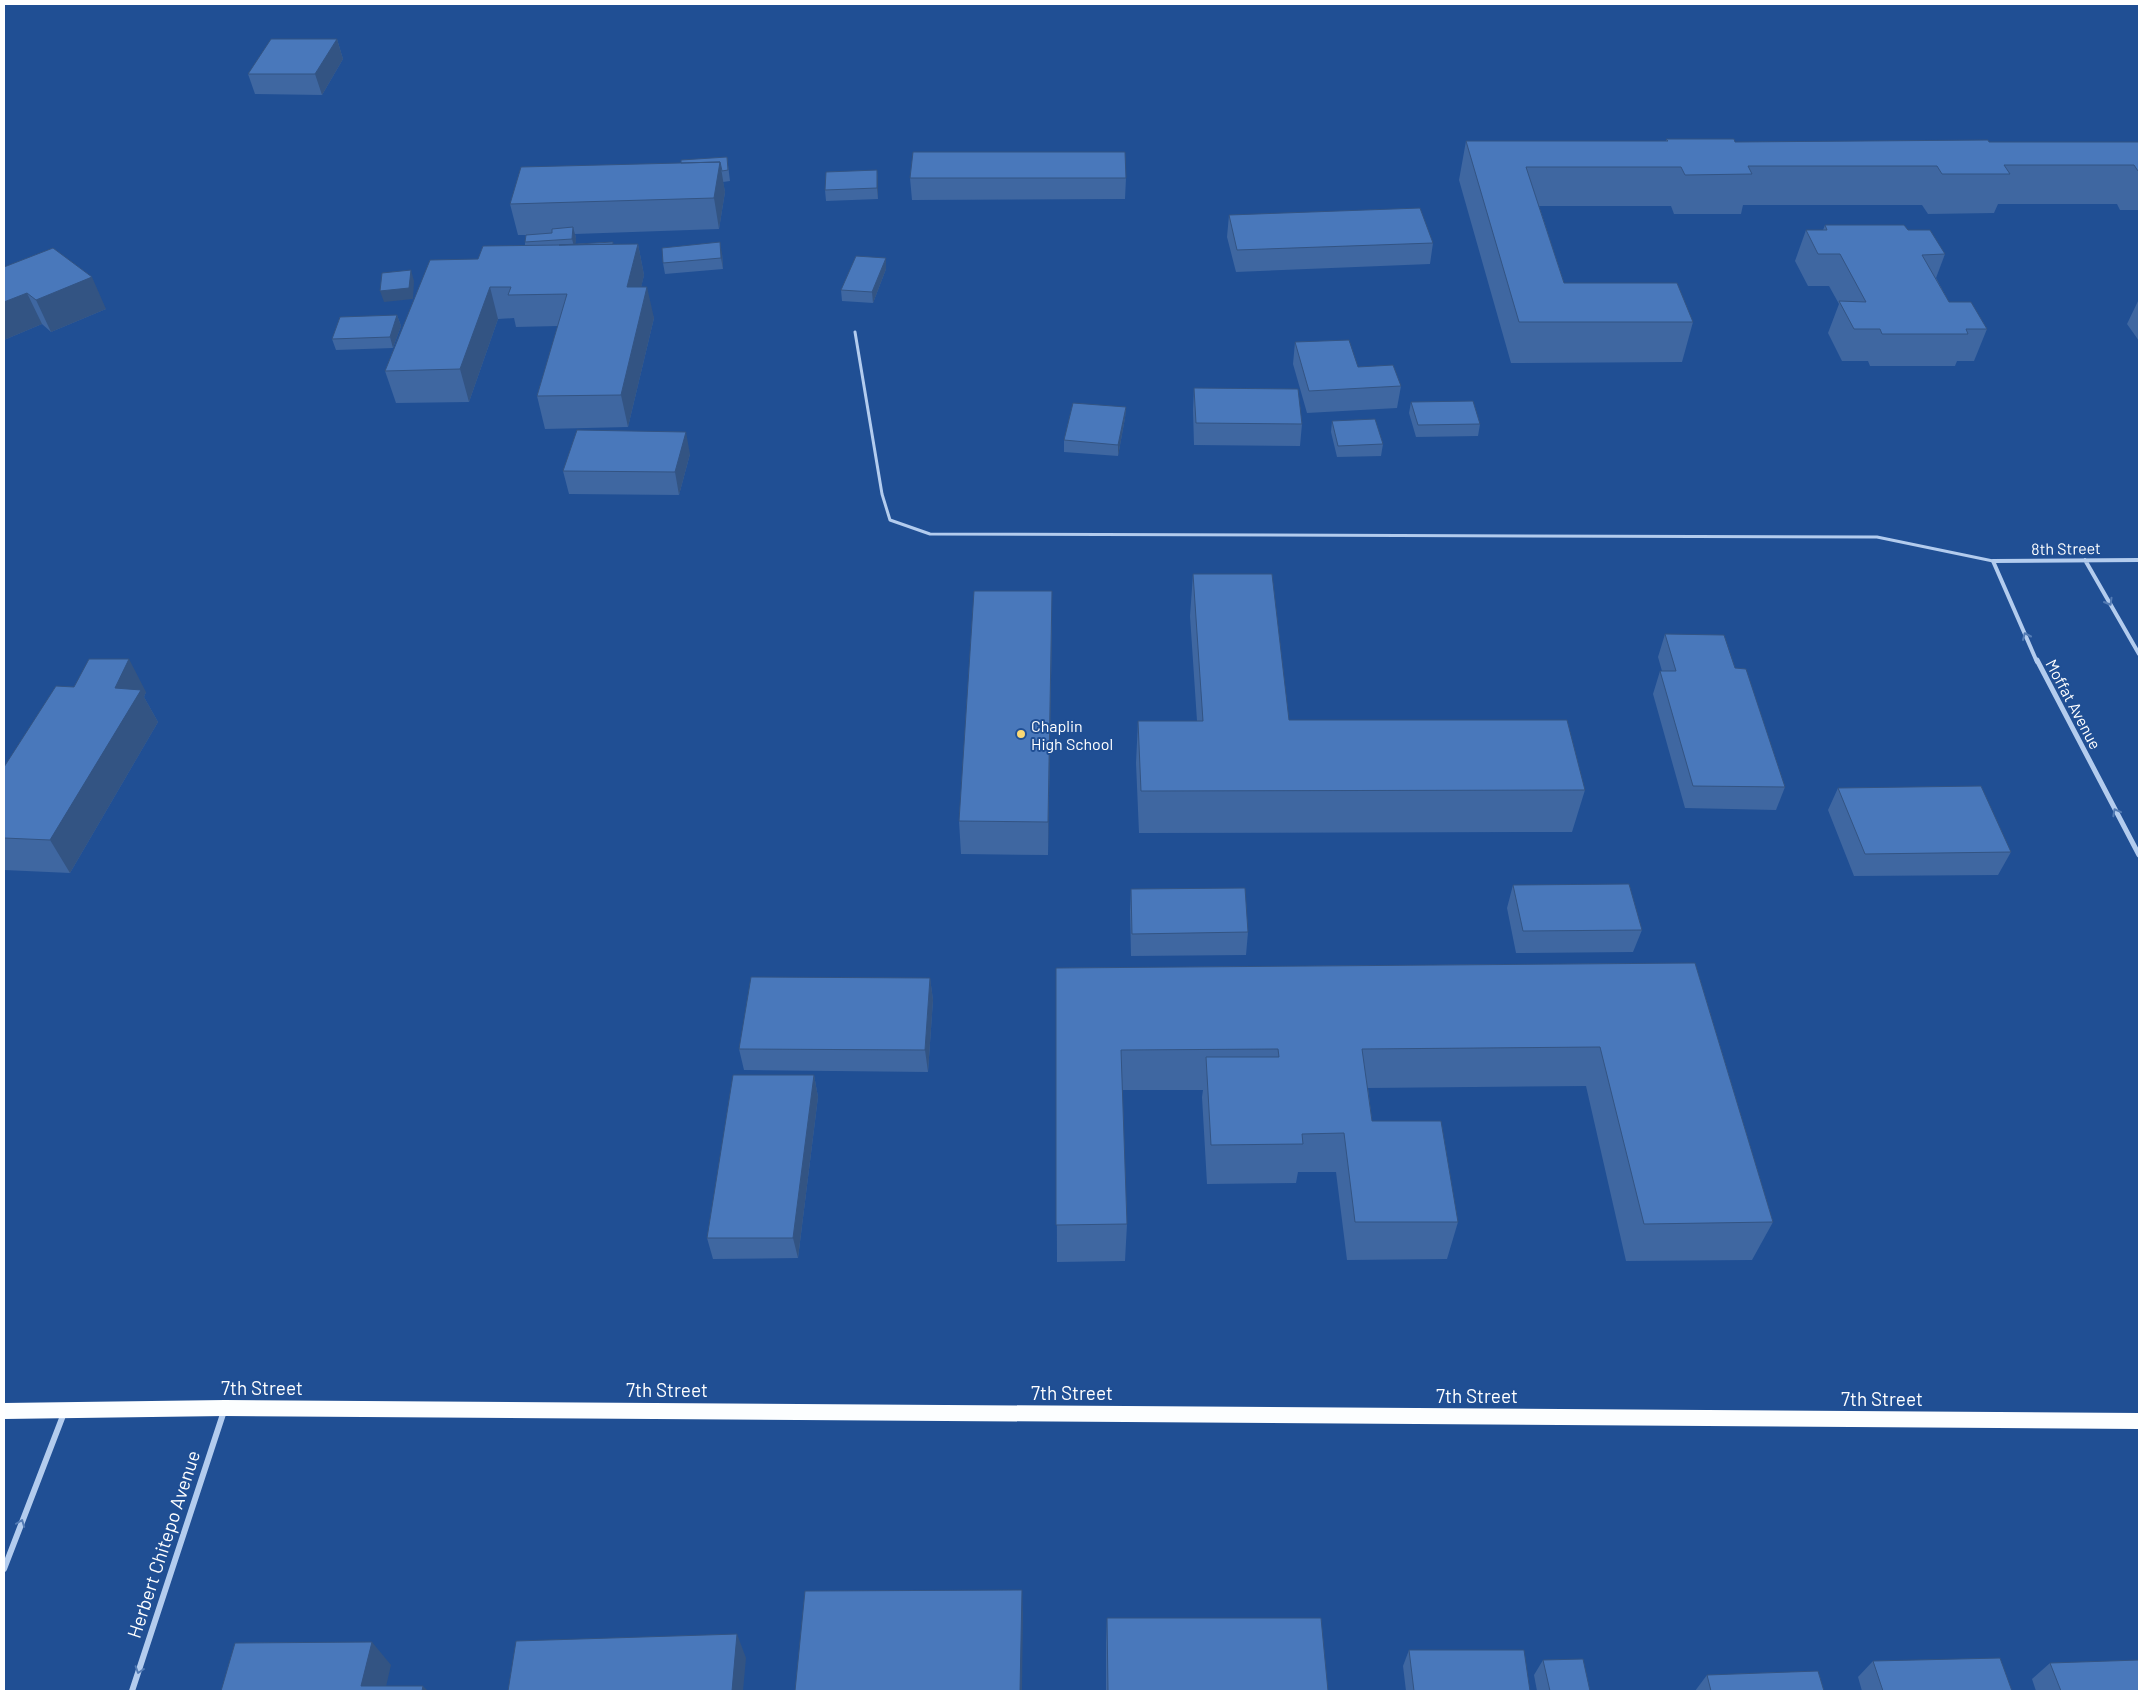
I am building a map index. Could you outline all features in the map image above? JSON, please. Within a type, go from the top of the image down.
[{"type":"highway","name":"7th Street","points":[[4,1411],[225,1408],[2139,1421]]},
{"type":"street","points":[[2085,560],[2139,654]]},
{"type":"street","name":"8th Street","points":[[1993,561],[2139,560]]},
{"type":"street","name":"Moffat Avenue","points":[[1993,561],[2039,666],[2139,855]]},
{"type":"street","name":"Herbert Chitepo Avenue","points":[[132,1691],[225,1408]]},
{"type":"street","points":[[4,1569],[65,1411]]},
{"type":"lane","points":[[855,332],[882,494],[890,520],[930,534],[1876,538],[1993,561]]},
{"type":"building","points":[[271,39],[337,39],[315,74],[248,74]]},
{"type":"building","points":[[1666,139],[1734,139],[1735,142],[1988,140],[1989,142],[2139,142],[2139,171],[2134,165],[2004,165],[2010,174],[1942,174],[1937,166],[1748,166],[1752,174],[1685,175],[1681,167],[1526,167],[1564,283],[1677,283],[1693,322],[1519,322],[1466,141],[1668,141]]},
{"type":"building","points":[[913,152],[1125,152],[1126,178],[910,178]]},
{"type":"building","points":[[727,157],[728,170],[722,171],[720,162],[681,163],[681,160]]},
{"type":"building","points":[[720,162],[714,198],[510,204],[521,167]]},
{"type":"building","points":[[877,170],[877,188],[825,190],[826,172]]},
{"type":"building","points":[[1420,208],[1433,243],[1237,250],[1229,215]]},
{"type":"building","points":[[1825,225],[1904,225],[1908,230],[1930,230],[1945,254],[1922,255],[1949,302],[1971,302],[1987,329],[1966,329],[1968,334],[1882,334],[1880,329],[1854,329],[1839,301],[1866,302],[1840,254],[1818,254],[1806,230],[1827,230]]},
{"type":"building","points":[[573,227],[572,239],[525,242],[526,235],[552,233],[552,229]]},
{"type":"building","points":[[613,242],[613,244],[559,245]]},
{"type":"building","points":[[720,242],[721,258],[663,263],[662,248]]},
{"type":"building","points":[[638,244],[627,287],[647,287],[621,395],[537,396],[567,294],[508,295],[511,287],[490,287],[460,369],[385,371],[430,260],[478,259],[483,246]]},
{"type":"building","points":[[53,248],[92,277],[36,300],[27,293],[4,302],[4,267]]},
{"type":"building","points":[[856,256],[886,258],[872,292],[841,290]]},
{"type":"building","points":[[411,270],[409,288],[380,291],[382,273]]},
{"type":"building","points":[[397,315],[390,337],[332,339],[340,317]]},
{"type":"building","points":[[1349,340],[1358,367],[1393,365],[1401,386],[1309,391],[1295,342]]},
{"type":"building","points":[[1194,388],[1298,389],[1302,424],[1196,423]]},
{"type":"building","points":[[1473,401],[1480,424],[1418,425],[1411,402]]},
{"type":"building","points":[[1073,403],[1126,407],[1118,445],[1064,440]]},
{"type":"building","points":[[1375,419],[1383,444],[1338,446],[1332,421]]},
{"type":"building","points":[[577,430],[686,432],[675,472],[563,471]]},
{"type":"building","points":[[1193,574],[1272,574],[1289,720],[1567,720],[1585,790],[1141,791],[1138,721],[1203,721]]},
{"type":"building","points":[[974,591],[1052,591],[1048,822],[959,821]]},
{"type":"building","points":[[1665,634],[1724,635],[1735,668],[1746,669],[1785,787],[1693,786],[1660,671],[1676,671]]},
{"type":"building","points":[[89,659],[129,659],[115,688],[141,690],[50,840],[4,838],[4,767],[56,686],[74,687]]},
{"type":"building","points":[[1981,786],[2011,852],[1865,854],[1838,788]]},
{"type":"building","points":[[1629,884],[1642,930],[1523,931],[1513,885]]},
{"type":"building","points":[[1245,888],[1248,932],[1132,934],[1131,889]]},
{"type":"building","points":[[1695,963],[1773,1222],[1644,1224],[1600,1047],[1362,1049],[1372,1121],[1441,1121],[1458,1222],[1355,1222],[1344,1133],[1302,1134],[1303,1144],[1211,1145],[1206,1057],[1279,1057],[1278,1049],[1121,1050],[1127,1224],[1056,1225],[1056,968]]},
{"type":"building","points":[[751,977],[930,978],[925,1050],[739,1049]]},
{"type":"building","points":[[733,1075],[814,1075],[793,1238],[707,1238]]},
{"type":"building","points":[[1022,1590],[1020,1691],[795,1691],[805,1591]]},
{"type":"building","points":[[1107,1618],[1321,1618],[1328,1691],[1108,1691]]},
{"type":"building","points":[[737,1634],[732,1691],[508,1691],[516,1641]]},
{"type":"building","points":[[372,1642],[361,1686],[423,1686],[422,1691],[221,1691],[235,1643]]},
{"type":"building","points":[[1409,1650],[1524,1650],[1530,1691],[1414,1691]]},
{"type":"building","points":[[2000,1658],[2012,1691],[1883,1691],[1873,1661]]},
{"type":"building","points":[[1583,1659],[1590,1691],[1550,1691],[1543,1660]]},
{"type":"building","points":[[2139,1660],[2139,1691],[2061,1691],[2050,1663]]},
{"type":"building","points":[[1818,1671],[1824,1691],[1711,1691],[1707,1675]]},
{"type":"place","name":"Chaplin High School","points":[[1021,734]]}]
